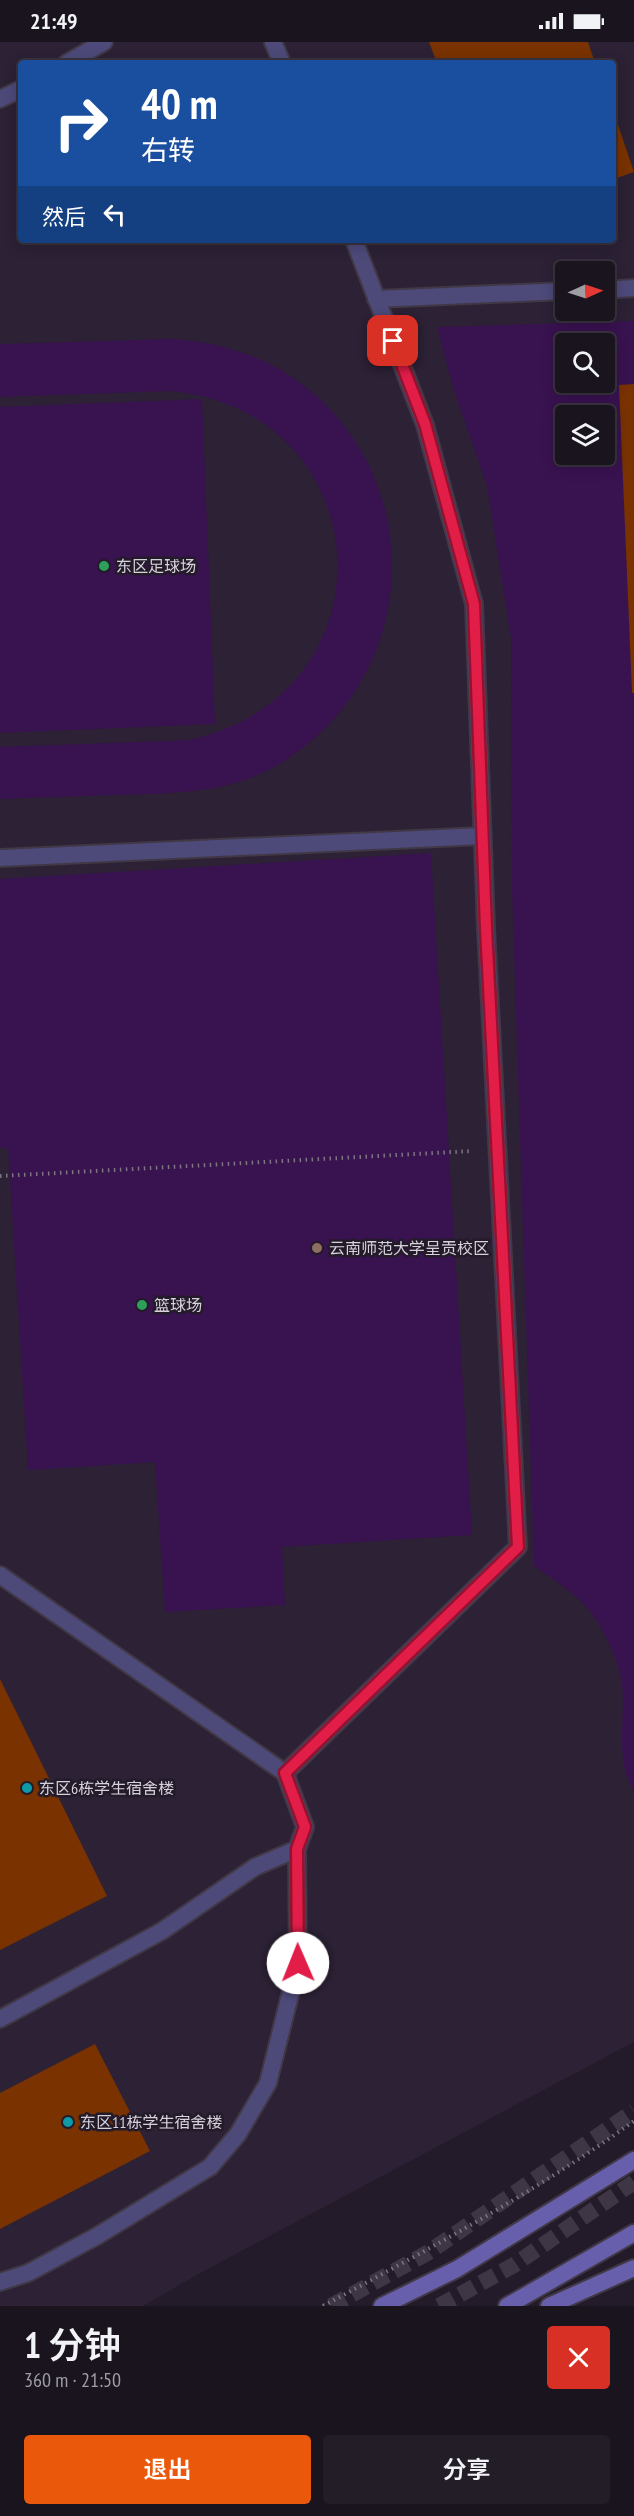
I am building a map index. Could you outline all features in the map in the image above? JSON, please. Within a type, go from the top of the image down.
[{"type":"main road","points":[[382,2306],[457,2269],[634,2162]]},
{"type":"main road","points":[[507,2306],[634,2233]]},
{"type":"main road","points":[[549,2306],[634,2268]]},
{"type":"street","points":[[72,60],[104,42]]},
{"type":"street","points":[[273,42],[281,60]]},
{"type":"street","points":[[0,99],[18,90]]},
{"type":"street","points":[[285,1773],[518,1547],[482,836],[474,604],[425,424],[355,243]]},
{"type":"street","points":[[615,289],[634,288]]},
{"type":"street","points":[[376,299],[555,291]]},
{"type":"street","points":[[0,858],[482,836]]},
{"type":"street","points":[[0,1575],[285,1773],[305,1827],[297,1849],[298,1963],[268,2083],[238,2134],[210,2167],[97,2236],[28,2273],[0,2282]]},
{"type":"street","points":[[0,2019],[162,1931],[255,1867],[297,1849]]},
{"type":"path","points":[[0,1176],[497,1150]]},
{"type":"path","points":[[323,2306],[507,2204],[594,2150],[634,2121]]},
{"type":"shaded area","name":"云南师范大学呈贡校区","points":[[0,42],[634,42],[634,2042],[202,2272],[143,2306],[0,2306]]},
{"type":"shaded area","points":[[634,321],[634,1791],[624,1765],[622,1752],[621,1675],[610,1644],[599,1624],[582,1603],[534,1566],[512,889],[511,638],[487,486],[453,387],[437,327]]},
{"type":"shaded area","points":[[173,339],[225,347],[274,366],[303,385],[344,426],[373,473],[388,525],[392,578],[383,631],[362,680],[329,724],[284,761],[265,772],[245,780],[204,790],[0,799],[0,747],[190,740],[258,712],[304,669],[331,614],[337,556],[324,498],[292,448],[241,410],[171,391],[0,397],[0,344]]},
{"type":"shaded area","name":"东区足球场","points":[[202,399],[215,724],[0,733],[0,407]]},
{"type":"shaded area","points":[[431,853],[472,1535],[282,1547],[285,1605],[165,1612],[155,1462],[28,1470],[8,1148],[0,1148],[0,879]]},
{"type":"building","points":[[429,42],[588,42],[594,60],[436,60]]},
{"type":"building","points":[[616,119],[634,172],[616,178]]},
{"type":"building","points":[[634,384],[634,693],[632,693],[619,385]]},
{"type":"building","name":"东区6栋学生宿舍楼","points":[[0,1679],[107,1896],[0,1950]]},
{"type":"building","name":"东区11栋学生宿舍楼","points":[[95,2044],[150,2151],[0,2229],[0,2093]]},
{"type":"tunnel","points":[[331,2306],[429,2252],[634,2111]]},
{"type":"tunnel","points":[[439,2306],[514,2265],[634,2182]]},
{"type":"place","name":"东区足球场","points":[[104,566]]},
{"type":"place","name":"云南师范大学呈贡校区","points":[[317,1248]]},
{"type":"place","name":"篮球场","points":[[142,1305]]},
{"type":"place","name":"东区6栋学生宿舍楼","points":[[27,1788]]},
{"type":"place","name":"东区11栋学生宿舍楼","points":[[68,2122]]},
{"type":"route","points":[[298,1963],[297,1849],[305,1827],[285,1773],[518,1547],[515,1524],[486,928],[474,604],[425,424],[393,341]]}]
